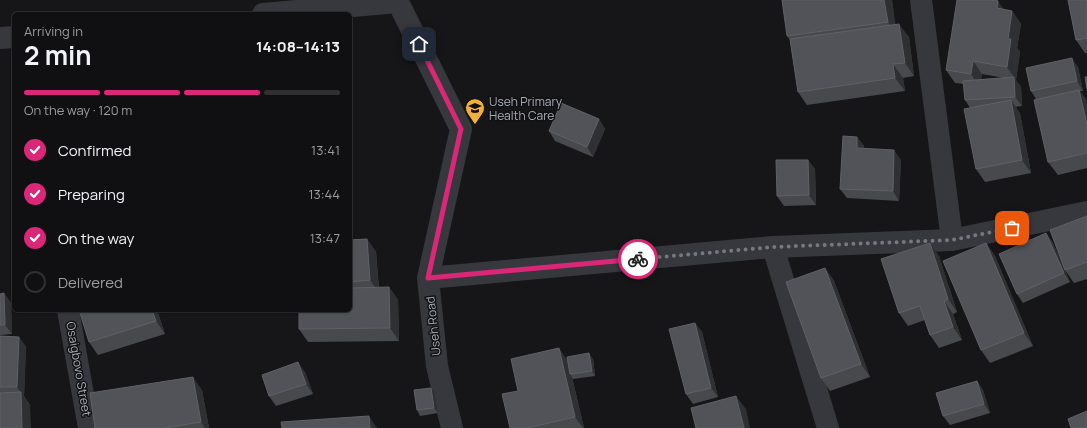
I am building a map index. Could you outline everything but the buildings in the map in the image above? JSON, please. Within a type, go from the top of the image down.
[{"type":"street","points":[[921,0],[952,240]]},
{"type":"street","points":[[284,12],[398,1]]},
{"type":"street","name":"Useh Road","points":[[398,1],[461,129],[428,278],[437,366],[452,428]]},
{"type":"street","points":[[0,38],[12,36]]},
{"type":"street","points":[[428,278],[773,247],[952,240],[1087,212]]},
{"type":"street","points":[[773,247],[828,428]]},
{"type":"street","name":"Osaigbovo Street","points":[[68,312],[89,428]]},
{"type":"way so far","points":[[638,259],[773,247],[952,240],[1012,228]]},
{"type":"place","name":"Useh Primary Health Care","points":[[475,125]]},
{"type":"route","points":[[419,44],[461,129],[428,278],[638,259]]}]
